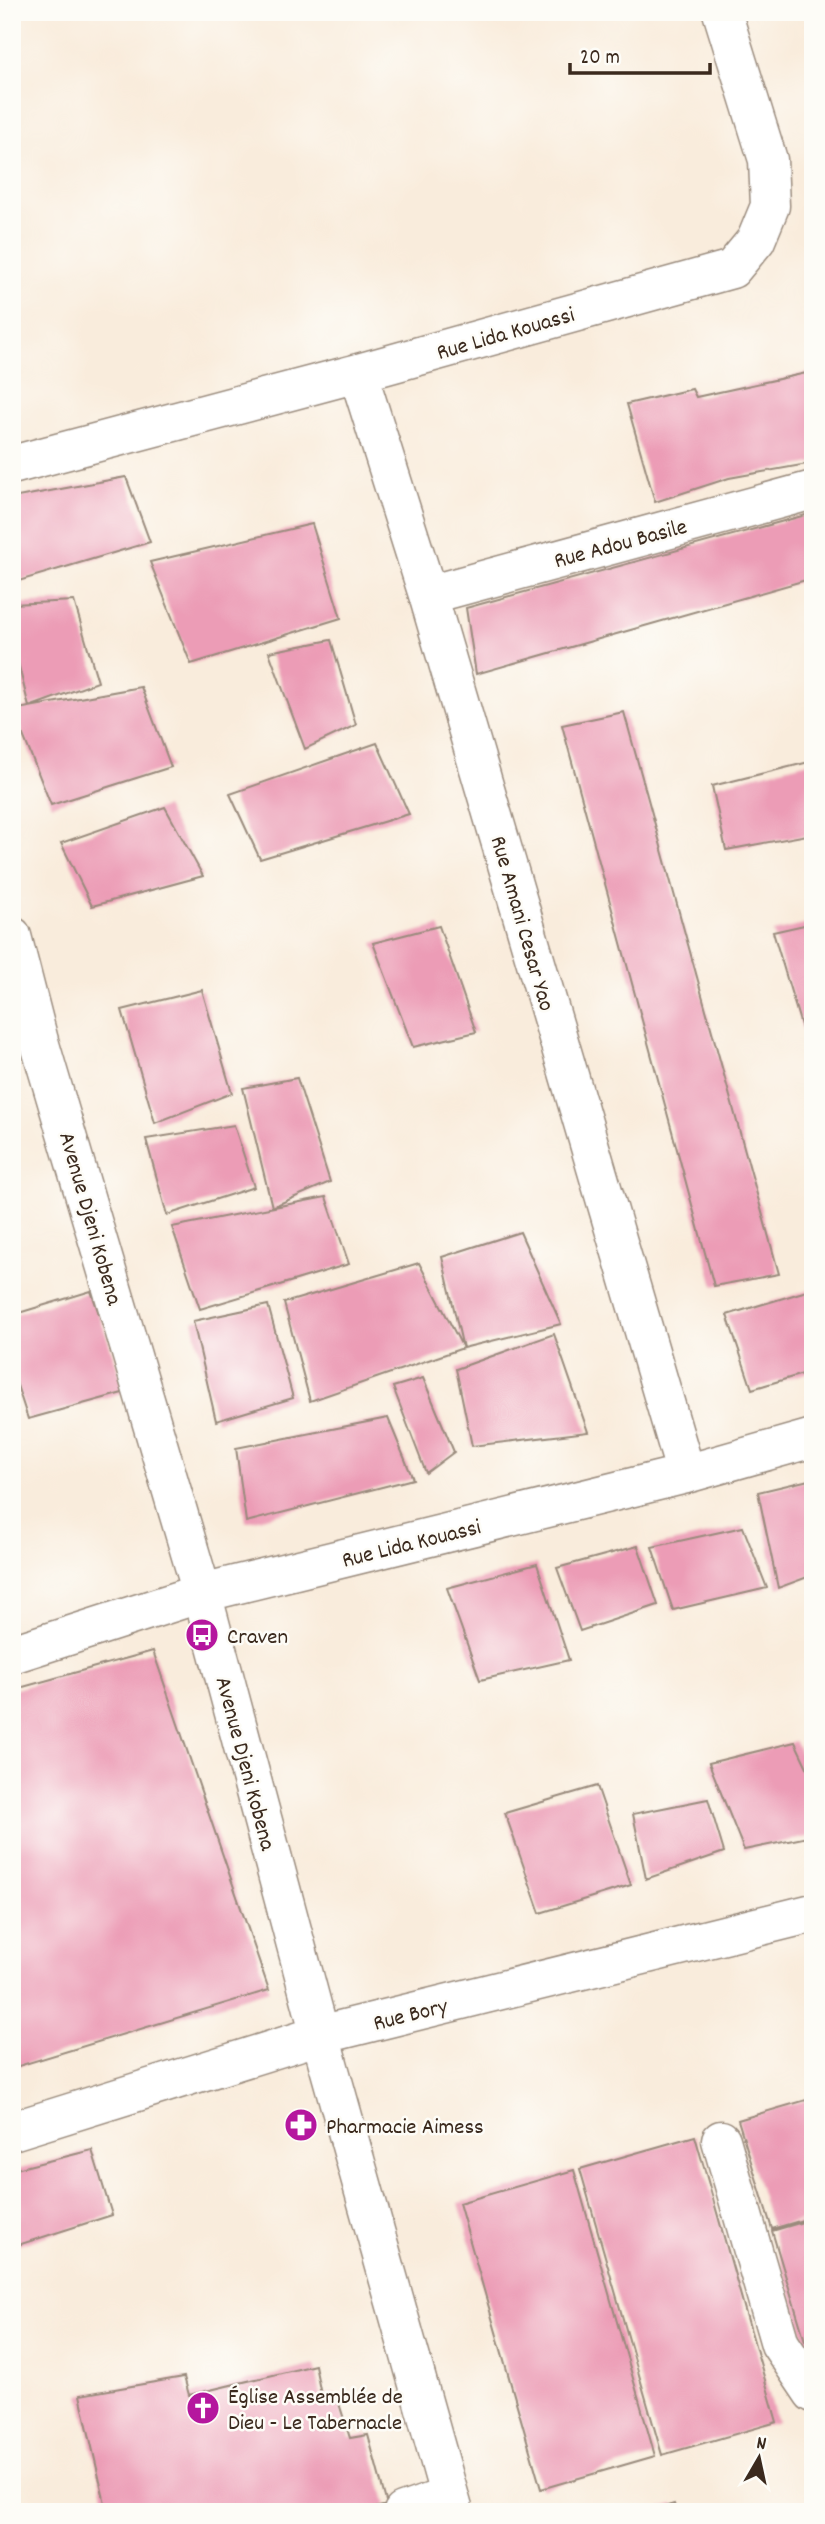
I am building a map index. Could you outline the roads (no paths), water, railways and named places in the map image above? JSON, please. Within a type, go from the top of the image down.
[{"type":"street","name":"Rue Lida Kouassi","points":[[12,465],[358,373],[732,269],[756,240],[770,206],[768,160],[722,12]]},
{"type":"street","name":"Rue Amani Cesar Yao","points":[[358,373],[428,595],[686,1474]]},
{"type":"street","name":"Rue Adou Basile","points":[[428,595],[813,489]]},
{"type":"street","name":"Avenue Djeni Kobena","points":[[12,936],[39,1041],[202,1593],[320,2035],[452,2504]]},
{"type":"street","name":"Rue Lida Kouassi","points":[[12,1654],[202,1593],[686,1474],[813,1438]]},
{"type":"street","name":"Rue Bory","points":[[12,2132],[320,2035],[813,1913]]},
{"type":"street","points":[[721,2140],[780,2344],[813,2393]]},
{"type":"street","points":[[403,2512],[452,2504]]},
{"type":"place","name":"Craven","points":[[202,1635]]},
{"type":"place","name":"Pharmacie Aimess","points":[[301,2125]]},
{"type":"place","name":"Église Assemblée de Dieu - Le Tabernacle","points":[[203,2408]]}]
